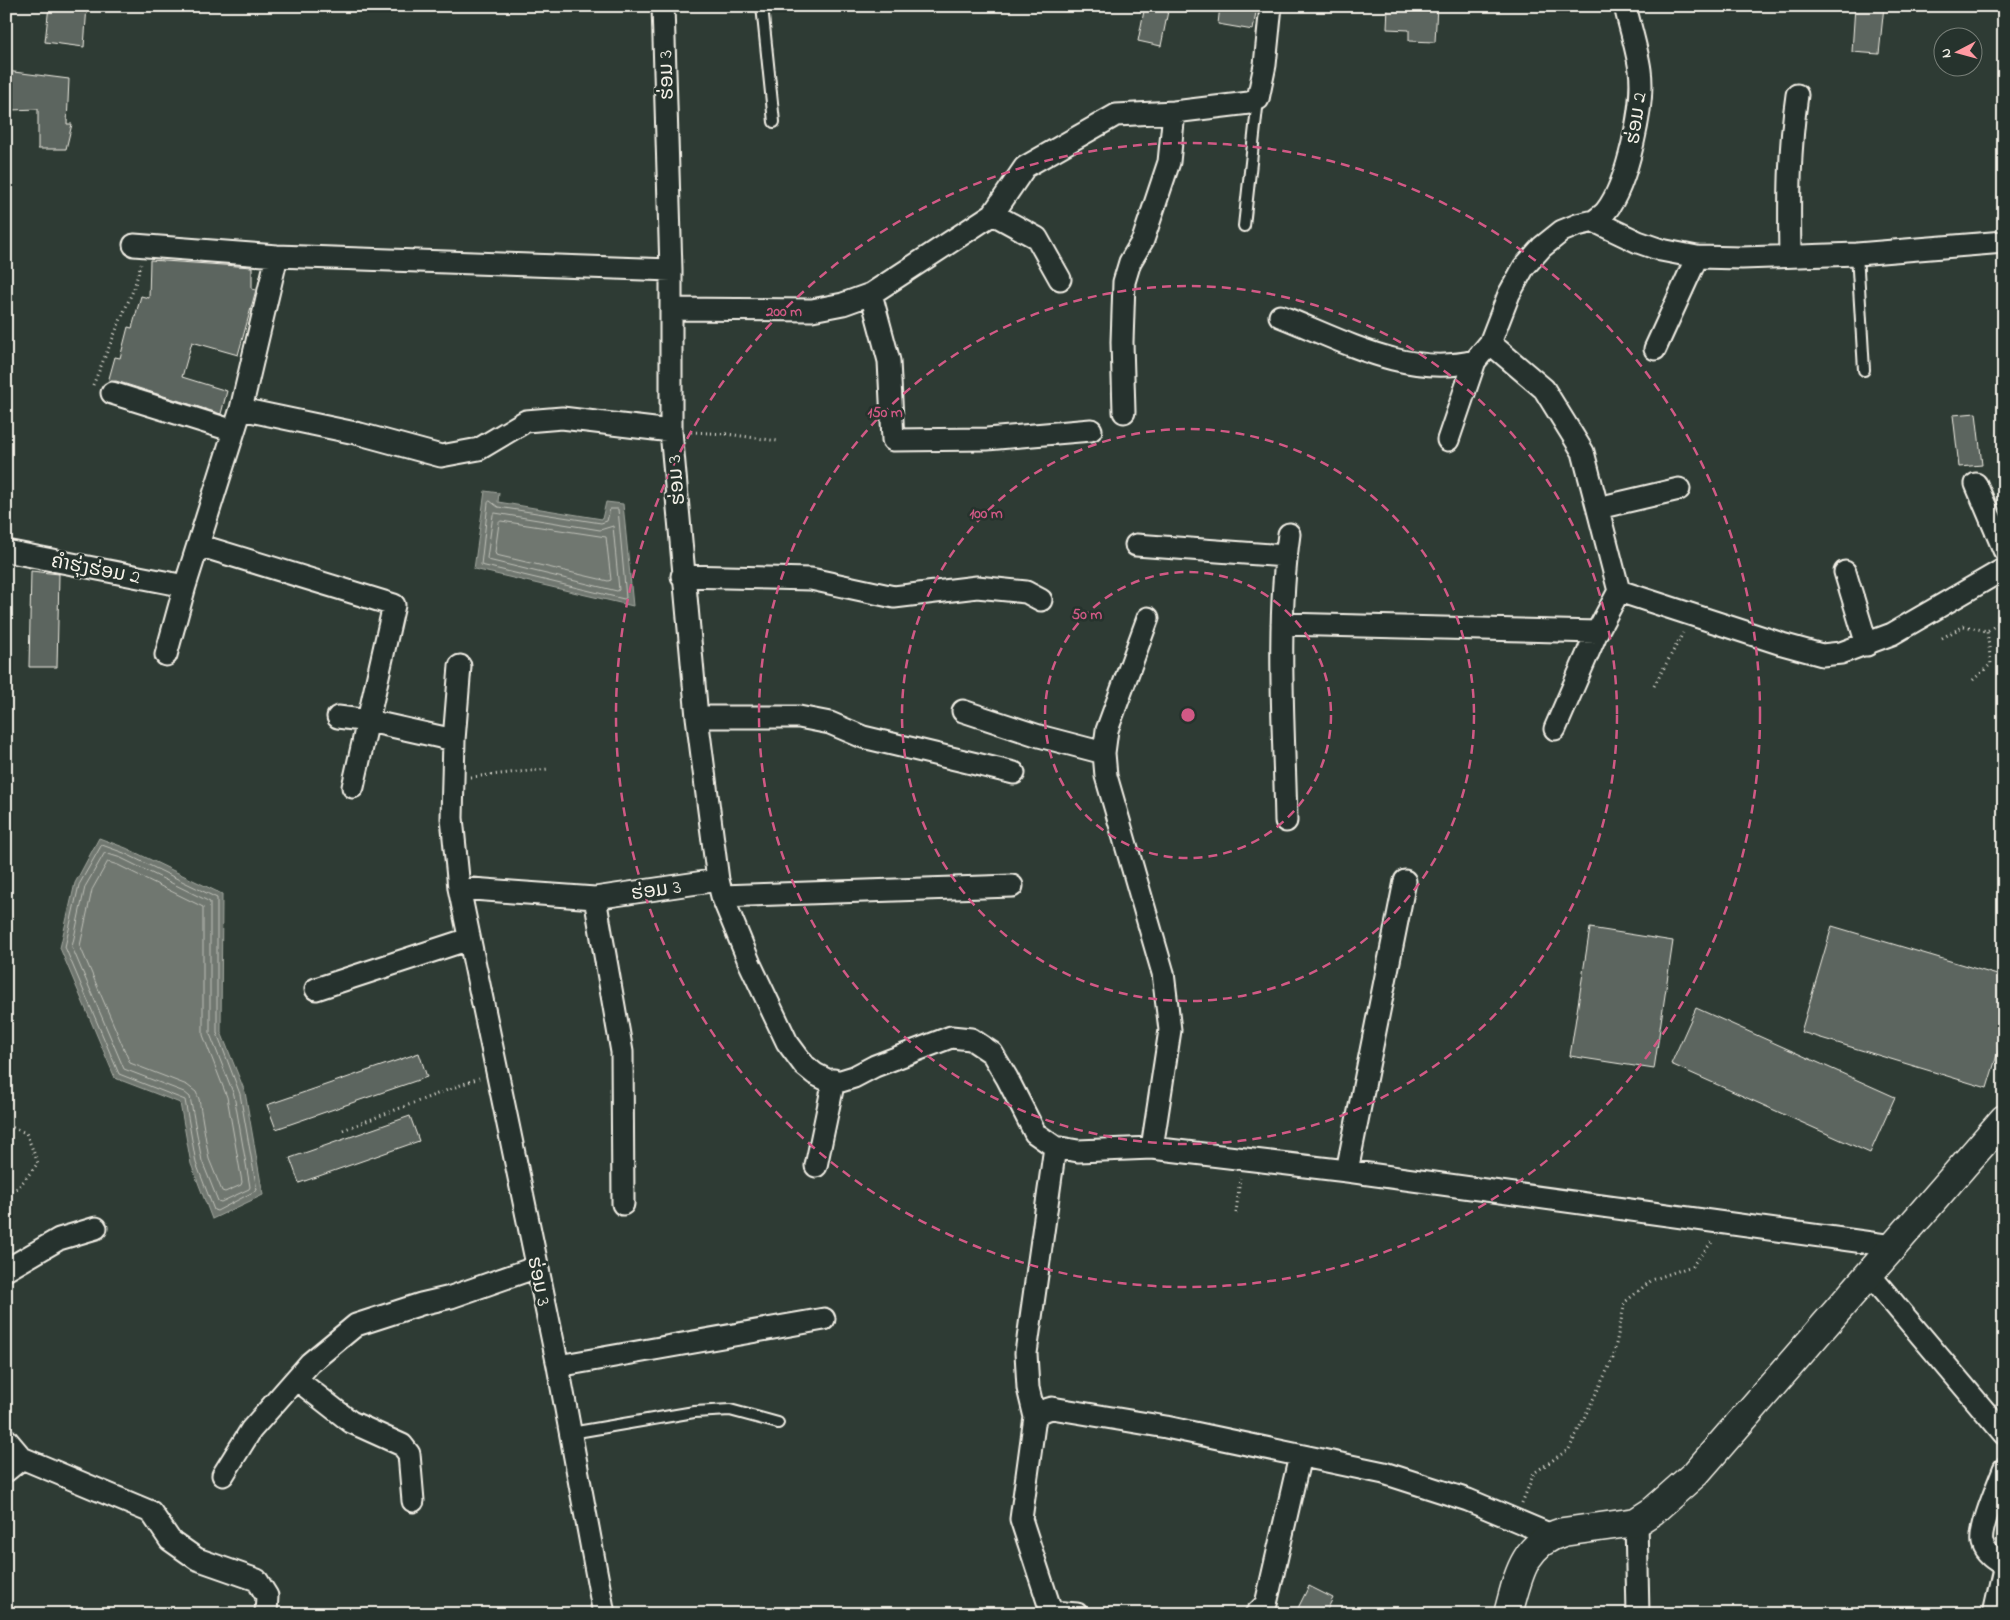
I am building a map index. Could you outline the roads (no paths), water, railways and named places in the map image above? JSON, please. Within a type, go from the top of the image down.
[{"type":"street","name":"ຮ່ອມ 3","points":[[604,1614],[558,1366],[458,888],[595,898],[720,888],[696,716],[682,576],[671,431],[672,309],[662,6]]},
{"type":"street","points":[[672,309],[812,310],[843,304],[871,294],[993,214],[1025,167],[1116,115],[1174,112],[1249,103],[1258,99],[1262,82],[1271,6]]},
{"type":"street","name":"ຮ່ອມ 2","points":[[1594,221],[1606,212],[1629,163],[1639,105],[1641,72],[1625,6]]},
{"type":"street","points":[[1790,256],[1788,175],[1797,95]]},
{"type":"street","points":[[1124,412],[1122,342],[1124,282],[1130,262],[1143,240],[1169,162],[1174,112]]},
{"type":"street","points":[[993,214],[1037,238],[1060,279]]},
{"type":"street","points":[[1448,440],[1475,361],[1490,343],[1509,294],[1524,267],[1542,247],[1562,231],[1578,224],[1594,221],[1638,242],[1661,250],[1697,257],[1857,254],[2004,242]]},
{"type":"street","points":[[140,246],[277,256],[671,270]]},
{"type":"street","points":[[166,655],[185,586],[241,410],[277,256]]},
{"type":"street","points":[[1655,349],[1697,257]]},
{"type":"street","points":[[871,294],[889,361],[893,440],[987,440],[1091,430]]},
{"type":"street","points":[[1280,316],[1391,360],[1431,366],[1458,365],[1475,361]]},
{"type":"street","points":[[1490,343],[1544,389],[1583,452],[1619,591],[1597,632],[1555,729]]},
{"type":"street","points":[[112,393],[234,431]]},
{"type":"street","points":[[241,410],[360,434],[441,456],[479,449],[526,421],[562,418],[671,431]]},
{"type":"street","points":[[1976,484],[2004,550]]},
{"type":"street","points":[[1598,508],[1679,489]]},
{"type":"street","points":[[1286,821],[1282,624],[1289,534]]},
{"type":"street","points":[[198,545],[394,605],[353,787]]},
{"type":"street","points":[[1136,545],[1286,556]]},
{"type":"street","name":"ຄໍາຮຸ່ງຮ່ອມ 2","points":[[6,551],[185,586]]},
{"type":"street","points":[[1619,591],[1782,644],[1822,655],[1841,653],[1867,645],[1892,634],[2004,569]]},
{"type":"street","points":[[1845,572],[1867,645]]},
{"type":"street","points":[[682,576],[811,579],[894,597],[977,587],[1026,592],[1040,600]]},
{"type":"street","points":[[1148,618],[1107,730],[1104,753],[1106,776],[1163,973],[1170,1030],[1152,1148]]},
{"type":"street","points":[[1282,624],[1597,632]]},
{"type":"street","points":[[458,888],[452,818],[454,740],[460,666]]},
{"type":"street","points":[[963,711],[1039,736],[1104,753]]},
{"type":"street","points":[[696,716],[799,717],[830,724],[882,742],[1014,773]]},
{"type":"street","points":[[338,717],[369,721],[454,740]]},
{"type":"street","points":[[1347,1171],[1405,880]]},
{"type":"street","points":[[1012,886],[720,888],[750,964],[787,1042],[809,1069],[827,1080],[854,1077],[875,1066],[951,1037],[971,1039],[992,1053],[1035,1133],[1055,1147],[1078,1151],[1152,1148],[1347,1171],[1893,1246]]},
{"type":"street","points":[[595,898],[622,1052],[623,1204]]},
{"type":"street","points":[[316,989],[469,939]]},
{"type":"street","points":[[816,1166],[834,1080]]},
{"type":"street","points":[[1508,1614],[1524,1560],[1538,1544],[1551,1536],[1563,1532],[1636,1522],[1653,1511],[1696,1473],[2004,1119]]},
{"type":"street","points":[[1055,1147],[1026,1353],[1028,1388],[1035,1417],[1021,1519],[1052,1613],[1077,1614]]},
{"type":"street","points":[[6,1270],[58,1239],[96,1228]]},
{"type":"street","points":[[223,1475],[252,1430],[310,1363],[356,1325],[421,1304],[451,1297],[537,1267]]},
{"type":"street","points":[[1869,1274],[2004,1434]]},
{"type":"street","points":[[558,1366],[824,1319]]},
{"type":"street","points":[[296,1379],[351,1422],[402,1445],[409,1454],[413,1501]]},
{"type":"street","points":[[1035,1417],[1042,1411],[1052,1408],[1166,1427],[1384,1473],[1468,1500],[1551,1536]]},
{"type":"street","points":[[6,1438],[14,1465],[151,1512],[170,1540],[197,1559],[257,1580],[267,1596],[266,1614]]},
{"type":"street","points":[[1256,1614],[1266,1604],[1300,1456]]},
{"type":"street","points":[[2004,1469],[1984,1526],[1982,1543],[1991,1558],[2004,1565]]},
{"type":"street","points":[[1636,1522],[1638,1614]]},
{"type":"street","points":[[1994,1614],[2004,1569]]},
{"type":"lane","points":[[762,6],[774,122]]},
{"type":"lane","points":[[1244,226],[1258,99]]},
{"type":"lane","points":[[1857,254],[1864,370]]},
{"type":"lane","points":[[571,1434],[694,1412],[730,1410],[778,1423]]},
{"type":"water","points":[[485,491],[499,493],[498,502],[602,519],[606,502],[623,504],[633,606],[474,569]]},
{"type":"water","points":[[99,838],[126,848],[222,894],[221,1032],[245,1092],[263,1195],[212,1219],[191,1164],[180,1103],[115,1078],[60,948],[75,883]]}]
